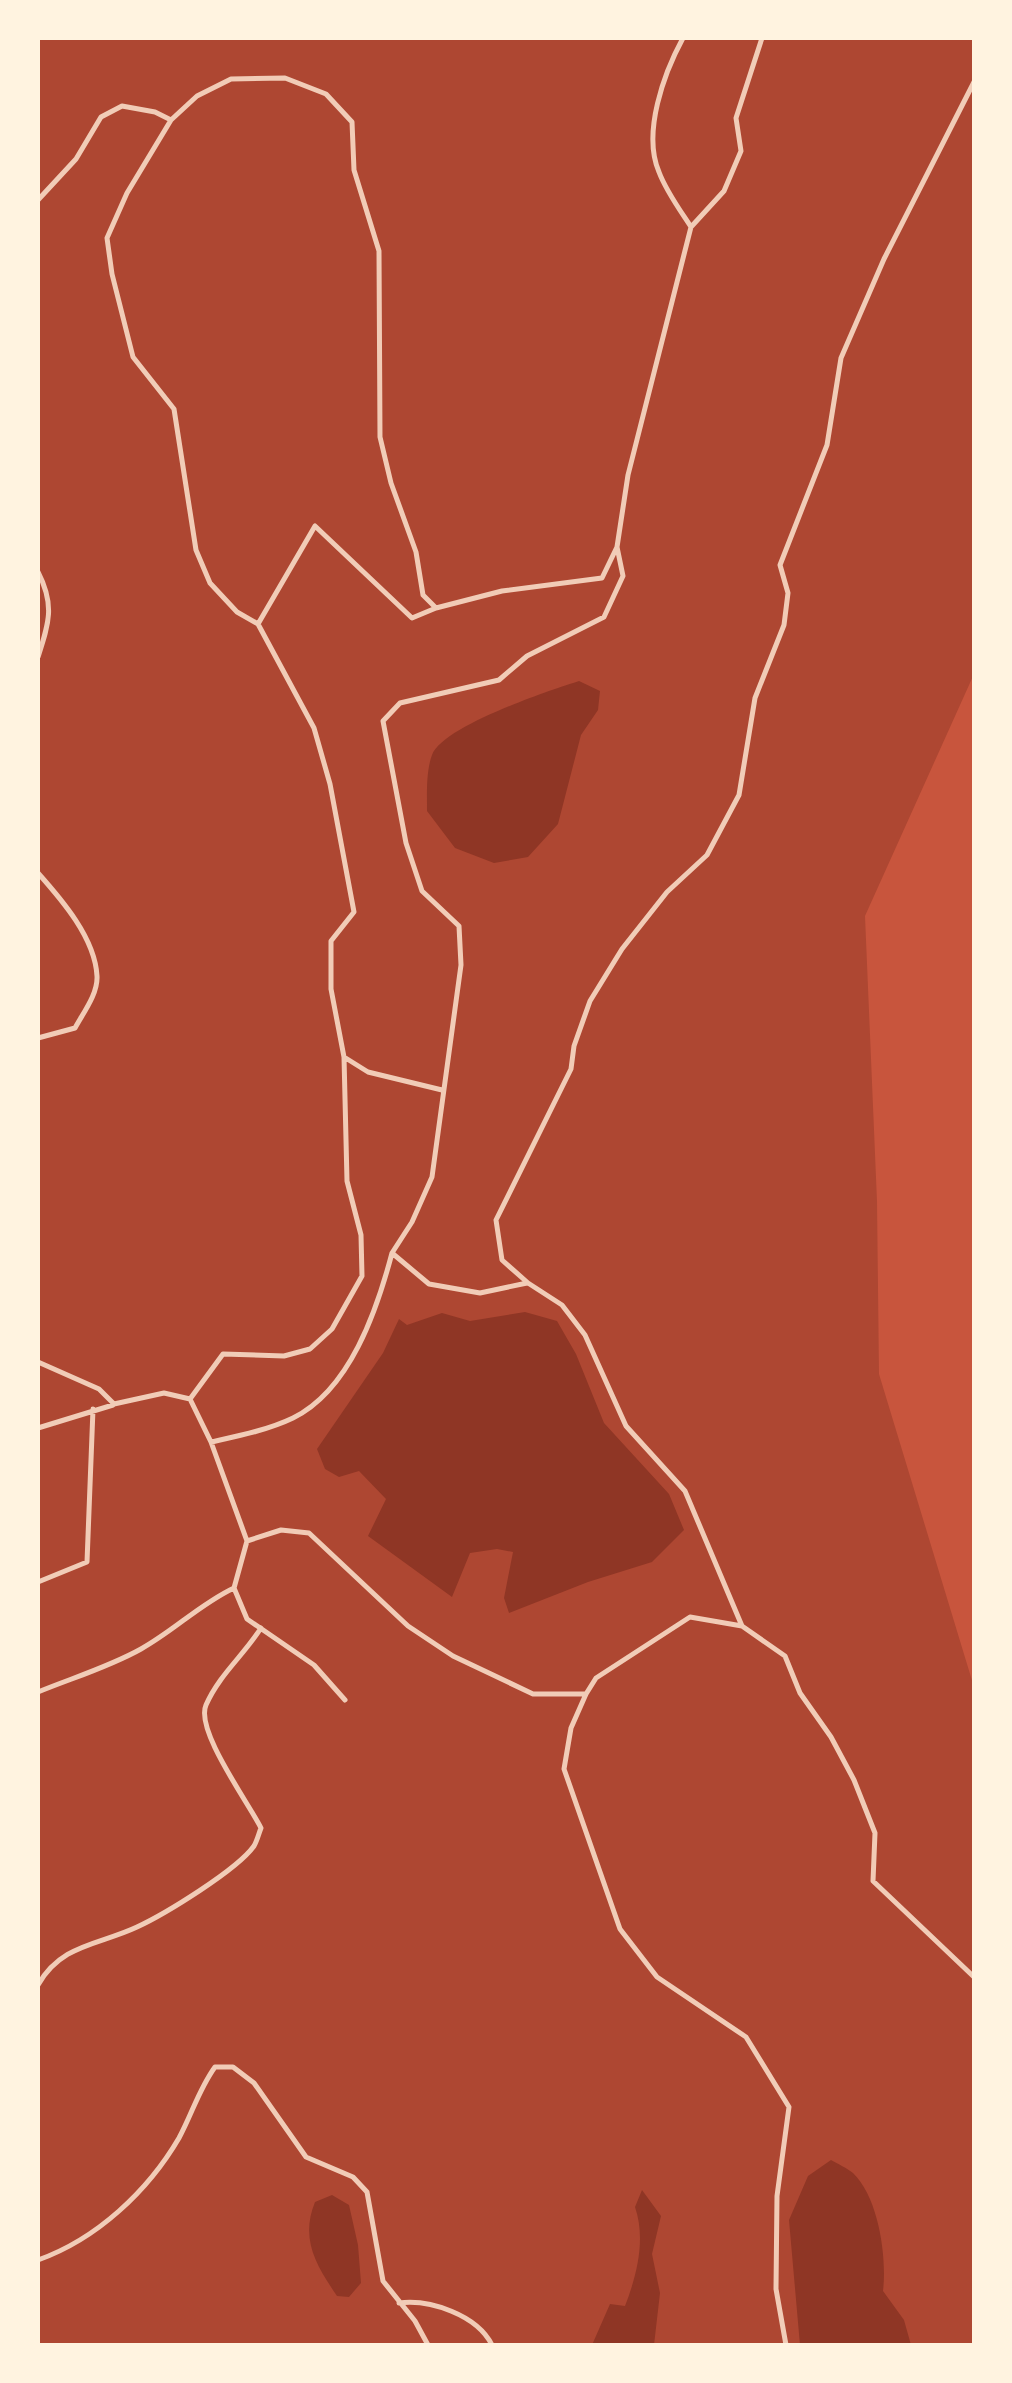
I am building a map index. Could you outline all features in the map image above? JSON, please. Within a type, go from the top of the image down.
[{"type":"lane","points":[[683,38],[659,100],[652,140],[658,171],[691,227]]},
{"type":"lane","points":[[258,624],[315,526],[412,618],[436,608],[502,591],[602,578],[617,547],[628,475],[691,227],[724,191],[741,151],[736,118],[762,38]]},
{"type":"lane","points":[[190,1399],[223,1354],[284,1356],[310,1349],[332,1329],[362,1276],[361,1235],[347,1181],[344,1057],[331,989],[331,941],[354,912],[330,784],[314,728],[258,624],[237,612],[210,583],[196,550],[174,409],[133,357],[112,274],[107,238],[113,221],[171,120],[197,96],[231,79],[285,78],[326,94],[352,122],[354,170],[379,251],[380,437],[391,483],[416,552],[423,595],[436,608]]},
{"type":"lane","points":[[742,1626],[685,1491],[626,1426],[585,1335],[562,1305],[528,1283],[502,1260],[496,1220],[571,1069],[574,1046],[590,1001],[622,949],[667,892],[707,855],[739,795],[755,698],[784,625],[788,593],[780,565],[827,445],[841,358],[884,259],[974,82]]},
{"type":"lane","points":[[38,200],[50,191],[76,159],[101,117],[122,106],[155,112],[171,120]]},
{"type":"lane","points":[[211,1442],[296,1417],[325,1392],[361,1346],[392,1253],[412,1222],[432,1177],[461,965],[459,926],[422,891],[406,843],[383,721],[400,703],[499,680],[527,656],[604,617],[623,576],[617,547]]},
{"type":"lane","points":[[38,572],[50,595],[46,633],[38,657]]},
{"type":"lane","points":[[38,873],[86,938],[97,976],[91,999],[75,1028],[38,1038]]},
{"type":"lane","points":[[344,1057],[368,1072],[442,1090]]},
{"type":"lane","points":[[392,1253],[429,1284],[480,1293],[528,1283]]},
{"type":"lane","points":[[38,1362],[99,1389],[114,1404]]},
{"type":"lane","points":[[38,1428],[93,1409],[164,1393],[190,1399]]},
{"type":"lane","points":[[190,1399],[211,1442],[247,1541],[234,1588],[247,1619],[314,1665],[345,1700]]},
{"type":"lane","points":[[38,1582],[87,1562],[93,1409]]},
{"type":"lane","points":[[247,1541],[281,1530],[309,1533],[408,1626],[453,1656],[533,1694],[586,1694]]},
{"type":"lane","points":[[38,1692],[140,1650],[187,1619],[204,1602],[234,1588]]},
{"type":"lane","points":[[786,2345],[776,2289],[777,2196],[789,2107],[746,2037],[657,1977],[620,1929],[564,1769],[571,1728],[596,1678],[690,1617],[742,1626],[785,1656],[800,1693],[831,1737],[854,1780],[875,1833],[873,1881],[974,1977]]},
{"type":"lane","points":[[38,1985],[46,1971],[82,1945],[135,1928],[177,1905],[254,1846],[261,1828],[212,1741],[204,1723],[204,1708],[220,1679],[261,1628]]},
{"type":"lane","points":[[38,2260],[95,2232],[133,2197],[160,2167],[215,2067],[233,2067],[254,2083],[306,2157],[353,2177],[367,2192],[383,2281],[415,2321],[428,2345]]},
{"type":"lane","points":[[399,2303],[418,2300],[462,2316],[492,2345]]},
{"type":"shaded area","points":[[38,38],[974,38],[974,674],[865,916],[877,1201],[879,1374],[974,1687],[974,2345],[38,2345]]},
{"type":"shaded area","points":[[579,681],[600,691],[598,710],[581,735],[558,824],[528,857],[494,863],[455,848],[427,811],[429,768],[432,755],[440,744],[475,721]]},
{"type":"shaded area","points":[[525,1312],[557,1321],[576,1354],[604,1423],[669,1494],[684,1530],[652,1562],[588,1582],[509,1613],[504,1598],[513,1552],[497,1549],[470,1553],[452,1597],[368,1536],[386,1499],[359,1471],[339,1477],[325,1469],[317,1449],[383,1353],[399,1319],[407,1325],[442,1313],[470,1321]]},
{"type":"shaded area","points":[[831,2160],[853,2173],[869,2197],[882,2246],[883,2291],[904,2320],[911,2345],[800,2345],[789,2220],[808,2176]]},
{"type":"shaded area","points":[[642,2190],[661,2216],[652,2254],[660,2293],[654,2345],[592,2345],[610,2304],[625,2306],[629,2294],[640,2244],[635,2207]]},
{"type":"shaded area","points":[[332,2195],[349,2205],[358,2245],[361,2283],[349,2297],[337,2296],[317,2262],[310,2240],[309,2228],[315,2202]]}]
